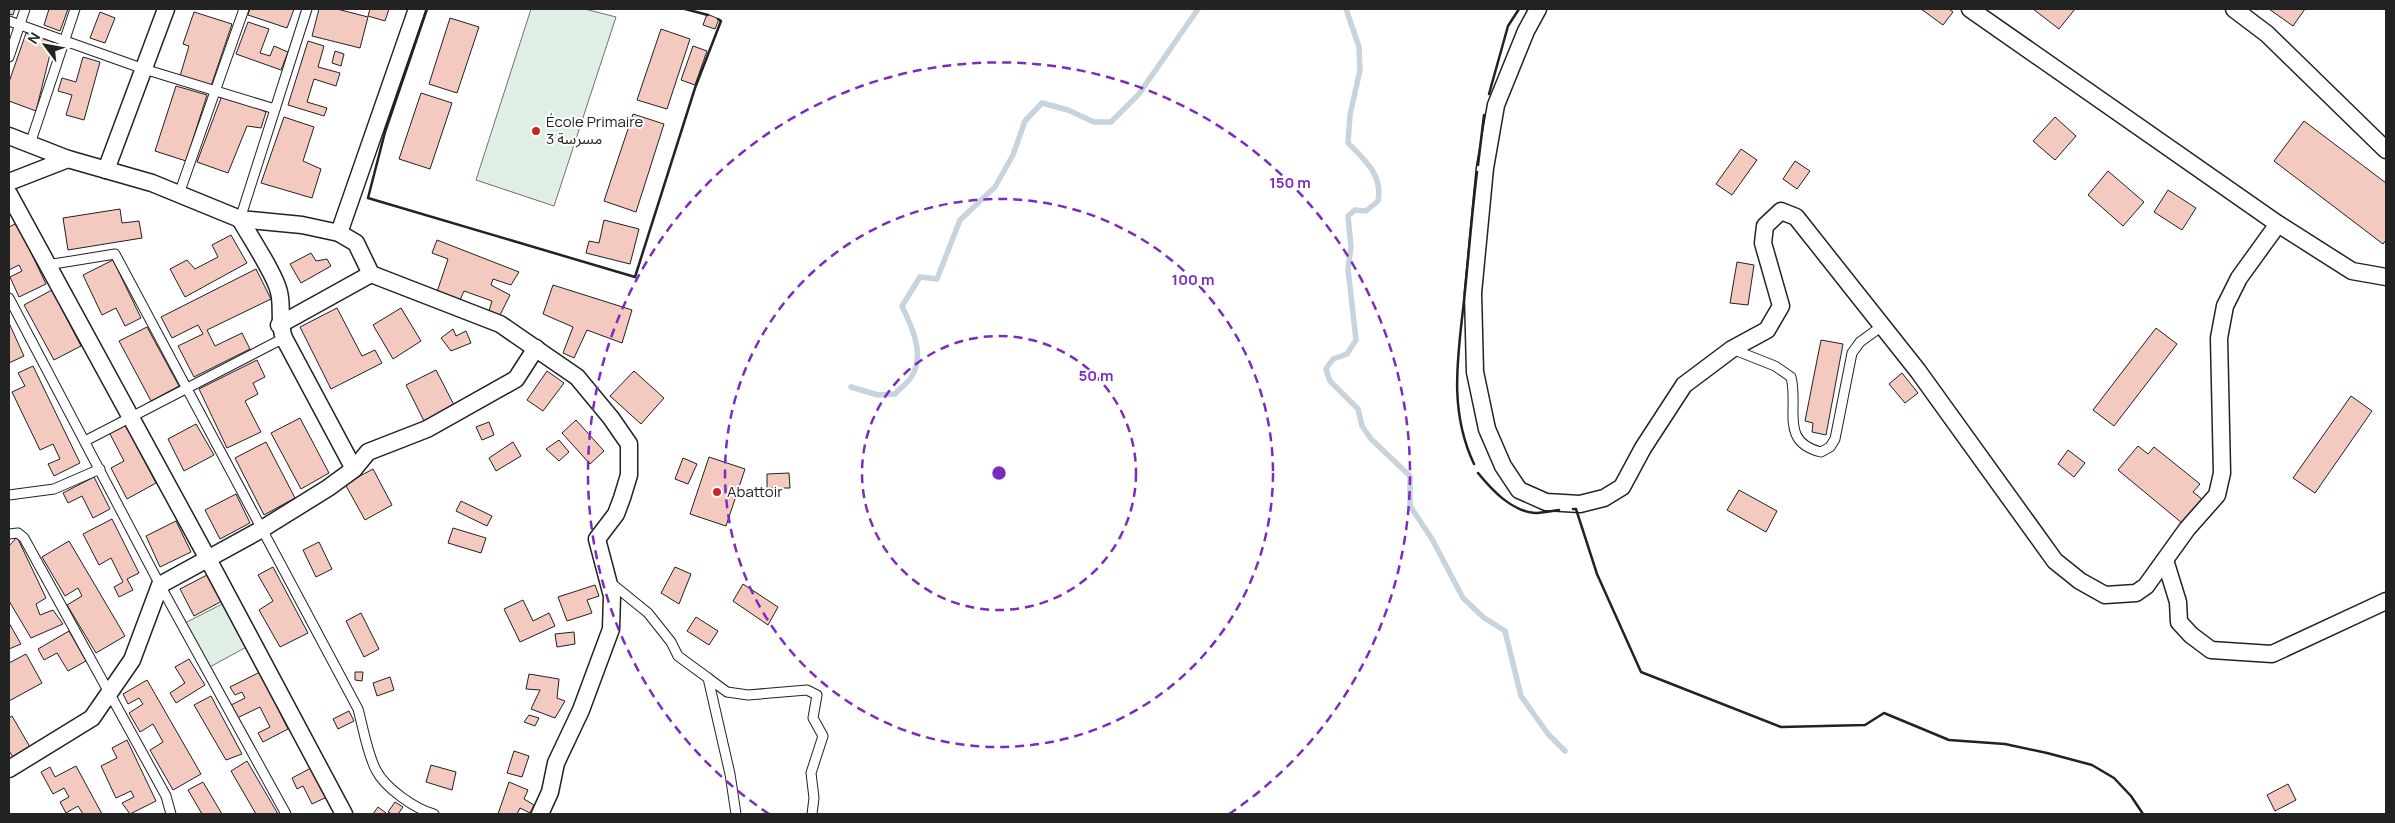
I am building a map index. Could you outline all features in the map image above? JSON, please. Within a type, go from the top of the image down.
[{"type":"street","points":[[106,170],[166,9]]},
{"type":"street","points":[[339,233],[417,9]]},
{"type":"street","points":[[1538,9],[1526,31],[1496,106],[1485,168],[1473,293],[1475,372],[1487,429],[1503,466],[1519,490],[1546,502],[1580,504],[1604,498],[1622,487],[1643,448],[1684,385],[1732,349],[1767,330],[1781,306],[1763,244],[1765,226],[1781,211],[1796,217],[1918,371],[2055,561],[2080,581],[2105,595],[2136,593],[2146,586],[2217,495],[2222,473],[2219,338],[2225,306],[2239,278],[2278,224]]},
{"type":"street","points":[[1970,9],[2278,224],[2352,271],[2386,277]]},
{"type":"street","points":[[2234,9],[2267,34],[2386,150]]},
{"type":"street","points":[[9,136],[68,160],[152,183],[240,219],[302,225],[339,233],[356,243],[371,274],[500,324],[577,377],[611,418],[629,444],[629,475],[616,514],[597,539],[610,582],[612,599],[609,635],[581,710],[556,763],[550,792],[540,814]]},
{"type":"street","points":[[9,182],[68,160]]},
{"type":"street","points":[[9,194],[208,559],[344,814]]},
{"type":"street","points":[[240,219],[279,289],[282,302],[281,332],[354,469]]},
{"type":"street","points":[[281,332],[371,274]]},
{"type":"street","points":[[9,768],[88,722],[110,695],[132,660],[160,585],[262,529],[354,469],[368,452],[427,429],[516,379],[536,348]]},
{"type":"street","points":[[2165,560],[2178,602],[2179,622],[2210,650],[2272,654],[2386,601]]},
{"type":"lane","points":[[9,57],[25,9]]},
{"type":"lane","points":[[30,144],[75,9]]},
{"type":"lane","points":[[179,194],[244,9]]},
{"type":"lane","points":[[240,219],[307,9]]},
{"type":"lane","points":[[9,21],[144,69],[275,108]]},
{"type":"lane","points":[[47,265],[116,254],[358,709],[376,770],[398,794],[424,811],[434,814]]},
{"type":"lane","points":[[9,298],[160,585],[286,814]]},
{"type":"lane","points":[[1732,349],[1776,366],[1791,377],[1794,390],[1794,431],[1800,443],[1811,450],[1821,452],[1830,447],[1835,439],[1852,353],[1860,342],[1882,326]]},
{"type":"lane","points":[[85,441],[188,388],[281,332]]},
{"type":"lane","points":[[9,495],[54,489],[100,469]]},
{"type":"lane","points":[[9,534],[18,533],[24,538],[166,796],[171,814]]},
{"type":"lane","points":[[610,582],[648,613],[671,642],[678,656],[727,692],[756,695],[807,690],[817,695],[813,718],[823,736],[811,774],[814,798],[812,814]]},
{"type":"lane","points":[[708,678],[730,774],[736,814]]},
{"type":"green space","points":[[531,9],[585,9],[616,17],[554,206],[476,180]]},
{"type":"green space","points":[[226,602],[250,645],[208,668],[185,623]]},
{"type":"building","points":[[9,9],[15,9],[13,15],[9,14]]},
{"type":"building","points":[[49,9],[68,9],[60,31],[44,25]]},
{"type":"building","points":[[250,9],[294,9],[287,28],[248,15]]},
{"type":"building","points":[[319,9],[337,9],[368,17],[360,48],[312,36]]},
{"type":"building","points":[[370,9],[389,9],[385,21],[368,16]]},
{"type":"building","points":[[1921,9],[1949,9],[1953,12],[1943,25]]},
{"type":"building","points":[[2033,9],[2075,9],[2059,29]]},
{"type":"building","points":[[2269,9],[2305,9],[2293,26]]},
{"type":"building","points":[[100,12],[115,18],[105,43],[90,38]]},
{"type":"building","points":[[194,12],[232,24],[211,86],[180,76],[189,46],[183,44]]},
{"type":"building","points":[[707,14],[719,19],[715,29],[703,25]]},
{"type":"building","points":[[450,18],[479,27],[457,93],[429,84]]},
{"type":"building","points":[[248,22],[269,29],[260,53],[270,56],[274,46],[288,52],[281,70],[236,54]]},
{"type":"building","points":[[661,29],[690,39],[667,109],[637,100]]},
{"type":"building","points":[[26,33],[53,42],[36,111],[9,101],[9,82]]},
{"type":"building","points":[[308,41],[324,46],[318,67],[340,73],[336,86],[314,79],[307,102],[327,108],[324,116],[288,105]]},
{"type":"building","points":[[693,46],[707,51],[695,85],[681,80]]},
{"type":"building","points":[[335,51],[344,54],[341,66],[332,63]]},
{"type":"building","points":[[83,57],[100,62],[84,120],[66,115],[72,95],[58,91],[62,78],[76,82]]},
{"type":"building","points":[[176,86],[207,95],[186,161],[155,151]]},
{"type":"building","points":[[223,93],[266,112],[261,128],[247,126],[228,173],[197,162]]},
{"type":"building","points":[[421,93],[452,103],[430,169],[399,159]]},
{"type":"building","points":[[633,114],[664,124],[636,212],[604,201]]},
{"type":"building","points":[[284,117],[314,127],[303,161],[321,169],[312,198],[261,183]]},
{"type":"building","points":[[2055,117],[2076,136],[2055,160],[2033,141]]},
{"type":"building","points":[[2304,121],[2386,183],[2386,240],[2383,244],[2274,161]]},
{"type":"building","points":[[1741,149],[1757,160],[1732,195],[1716,184]]},
{"type":"building","points":[[1795,161],[1810,171],[1797,189],[1783,179]]},
{"type":"building","points":[[2108,171],[2144,202],[2123,226],[2088,195]]},
{"type":"building","points":[[2168,190],[2196,208],[2182,230],[2154,212]]},
{"type":"building","points":[[120,209],[122,223],[139,221],[142,238],[68,250],[63,218]]},
{"type":"building","points":[[604,220],[639,229],[630,264],[586,253],[589,241],[599,243]]},
{"type":"building","points":[[17,223],[46,284],[19,297],[10,277],[22,271],[19,265],[9,270],[9,227]]},
{"type":"building","points":[[231,235],[247,263],[185,297],[170,269],[187,260],[195,269],[218,257],[212,245]]},
{"type":"building","points":[[437,240],[519,272],[511,285],[493,279],[491,285],[510,295],[499,317],[488,314],[492,301],[464,291],[460,300],[437,292],[448,259],[432,253]]},
{"type":"building","points":[[311,253],[316,261],[327,259],[331,266],[301,283],[290,264]]},
{"type":"building","points":[[113,260],[141,318],[125,326],[116,308],[102,315],[83,275]]},
{"type":"building","points":[[1737,262],[1754,265],[1748,305],[1730,303]]},
{"type":"building","points":[[256,269],[271,299],[207,330],[215,346],[242,333],[250,349],[194,377],[178,346],[203,334],[198,325],[172,338],[161,317]]},
{"type":"building","points":[[553,285],[632,310],[622,343],[587,330],[574,358],[563,353],[573,327],[543,314]]},
{"type":"building","points":[[52,290],[81,346],[54,360],[24,305]]},
{"type":"building","points":[[337,308],[362,356],[375,350],[382,363],[331,389],[300,327]]},
{"type":"building","points":[[401,308],[421,341],[393,359],[373,325]]},
{"type":"building","points":[[9,323],[24,356],[9,363]]},
{"type":"building","points":[[147,327],[179,386],[151,401],[119,341]]},
{"type":"building","points":[[2156,328],[2177,344],[2114,426],[2093,410]]},
{"type":"building","points":[[453,329],[456,336],[466,331],[471,343],[451,351],[441,338]]},
{"type":"building","points":[[1821,340],[1843,344],[1826,435],[1812,432],[1813,423],[1805,421]]},
{"type":"building","points":[[257,360],[265,377],[253,383],[258,394],[245,401],[261,432],[227,448],[199,389]]},
{"type":"building","points":[[33,366],[80,463],[54,476],[48,464],[60,459],[53,444],[40,450],[12,392],[25,386],[18,373]]},
{"type":"building","points":[[436,370],[454,405],[424,421],[406,385]]},
{"type":"building","points":[[547,371],[564,383],[543,411],[527,400]]},
{"type":"building","points":[[634,371],[664,398],[641,424],[610,396]]},
{"type":"building","points":[[1902,373],[1918,393],[1905,403],[1889,384]]},
{"type":"building","points":[[2351,396],[2372,411],[2315,493],[2293,478]]},
{"type":"building","points":[[300,418],[329,473],[301,489],[271,433]]},
{"type":"building","points":[[576,420],[604,451],[590,464],[562,433]]},
{"type":"building","points":[[489,422],[494,435],[482,440],[476,427]]},
{"type":"building","points":[[125,424],[156,483],[127,499],[111,468],[124,461],[109,432]]},
{"type":"building","points":[[196,424],[214,455],[184,471],[168,439]]},
{"type":"building","points":[[559,440],[569,452],[559,461],[546,449]]},
{"type":"building","points":[[266,442],[295,498],[264,515],[235,458]]},
{"type":"building","points":[[513,442],[521,456],[496,471],[489,458]]},
{"type":"building","points":[[2138,446],[2148,454],[2154,447],[2200,484],[2193,492],[2202,499],[2182,523],[2118,470]]},
{"type":"building","points":[[2068,450],[2085,463],[2074,477],[2058,464]]},
{"type":"building","name":"Abattoir","points":[[709,457],[745,469],[726,526],[690,514]]},
{"type":"building","points":[[683,458],[697,464],[688,484],[675,479]]},
{"type":"building","points":[[373,469],[392,505],[365,520],[345,484]]},
{"type":"building","points":[[789,473],[790,488],[767,488],[767,474]]},
{"type":"building","points":[[94,477],[110,509],[93,518],[82,496],[68,503],[63,493]]},
{"type":"building","points":[[1739,490],[1777,511],[1766,532],[1727,510]]},
{"type":"building","points":[[236,494],[250,523],[220,539],[205,510]]},
{"type":"building","points":[[461,501],[492,516],[487,526],[456,511]]},
{"type":"building","points":[[112,519],[139,573],[127,579],[133,590],[119,597],[114,587],[123,582],[111,558],[99,565],[83,534]]},
{"type":"building","points":[[176,521],[191,552],[160,567],[146,536]]},
{"type":"building","points":[[453,528],[486,538],[481,553],[448,543]]},
{"type":"building","points":[[17,537],[46,598],[36,604],[40,615],[53,610],[63,624],[31,638],[9,601],[9,546]]},
{"type":"building","points":[[69,541],[125,636],[96,653],[67,605],[82,596],[78,588],[65,596],[42,557]]},
{"type":"building","points":[[319,542],[332,569],[316,577],[303,550]]},
{"type":"building","points":[[273,567],[308,633],[280,647],[259,610],[273,601],[258,575]]},
{"type":"building","points":[[675,567],[691,574],[679,604],[661,593]]},
{"type":"building","points":[[207,575],[222,601],[194,616],[180,589]]},
{"type":"building","points":[[743,584],[778,607],[768,625],[733,601]]},
{"type":"building","points":[[595,585],[599,596],[587,600],[592,613],[567,621],[558,597]]},
{"type":"building","points":[[523,600],[533,621],[549,613],[555,626],[520,642],[504,609]]},
{"type":"building","points":[[361,613],[379,649],[364,657],[346,621]]},
{"type":"building","points":[[696,617],[718,631],[709,645],[687,631]]},
{"type":"building","points":[[9,623],[21,644],[9,649]]},
{"type":"building","points":[[69,631],[86,661],[68,671],[57,653],[44,660],[38,649]]},
{"type":"building","points":[[574,632],[575,644],[557,647],[555,634]]},
{"type":"building","points":[[26,654],[42,683],[9,701],[9,663]]},
{"type":"building","points":[[189,659],[205,685],[176,703],[170,693],[185,683],[175,667]]},
{"type":"building","points":[[260,672],[288,729],[263,742],[258,733],[270,727],[260,707],[235,719],[229,706],[245,698],[242,692],[235,695],[230,687]]},
{"type":"building","points":[[355,672],[363,672],[362,681],[355,680]]},
{"type":"building","points":[[529,674],[559,679],[557,698],[565,701],[555,718],[531,709],[540,690],[526,689]]},
{"type":"building","points":[[390,677],[394,690],[377,696],[373,683]]},
{"type":"building","points":[[147,680],[201,774],[173,790],[150,750],[163,742],[153,724],[140,732],[129,713],[143,704],[139,698],[128,704],[123,694]]},
{"type":"building","points":[[211,696],[242,754],[226,760],[194,705]]},
{"type":"building","points":[[349,711],[354,721],[338,729],[333,719]]},
{"type":"building","points":[[529,715],[539,718],[535,726],[524,722]]},
{"type":"building","points":[[12,716],[30,747],[13,757],[9,751],[9,718]]},
{"type":"building","points":[[127,740],[156,801],[130,814],[122,803],[134,797],[131,791],[116,798],[101,766],[117,758],[112,748]]},
{"type":"building","points":[[514,751],[529,756],[522,777],[507,773]]},
{"type":"building","points":[[247,761],[278,814],[256,814],[231,771]]},
{"type":"building","points":[[431,765],[456,772],[452,790],[426,782]]},
{"type":"building","points":[[76,766],[102,814],[83,814],[78,806],[66,813],[60,802],[69,797],[64,788],[53,794],[41,772],[50,767],[55,777]]},
{"type":"building","points":[[311,768],[327,797],[312,804],[303,786],[297,789],[292,778]]},
{"type":"building","points":[[203,782],[222,814],[202,814],[188,790]]},
{"type":"building","points":[[509,782],[528,790],[524,799],[534,805],[530,813],[520,808],[517,814],[498,814]]},
{"type":"building","points":[[2288,784],[2296,800],[2275,811],[2267,795]]},
{"type":"building","points":[[395,802],[403,807],[398,814],[392,814],[388,812]]},
{"type":"building","points":[[378,807],[386,813],[373,814]]},
{"type":"waterway","points":[[851,387],[878,395],[895,394],[912,376],[916,368],[916,341],[902,306],[920,277],[937,279],[960,220],[995,187],[1013,155],[1025,121],[1042,103],[1068,110],[1094,122],[1111,122],[1139,94],[1198,9]]},
{"type":"waterway","points":[[1346,9],[1359,47],[1360,70],[1350,115],[1348,143],[1371,169],[1378,183],[1379,192],[1378,201],[1366,211],[1355,210],[1348,216],[1351,247],[1348,269],[1356,340],[1347,354],[1333,359],[1326,369],[1330,381],[1358,409],[1362,426],[1371,439],[1410,476],[1410,506],[1432,539],[1463,598],[1483,617],[1505,631],[1521,696],[1548,734],[1565,751]]},
{"type":"wall","points":[[427,9],[385,132],[368,198],[635,277],[695,88],[721,21],[718,19]]},
{"type":"wall","points":[[685,9],[708,15]]},
{"type":"wall","points":[[1489,94],[1508,26],[1519,9]]},
{"type":"wall","points":[[1478,165],[1484,115]]},
{"type":"wall","points":[[1474,464],[1460,421],[1457,379],[1477,172]]},
{"type":"wall","points":[[1478,473],[1496,493],[1518,508],[1535,513],[1559,510]]},
{"type":"wall","points":[[1573,509],[1576,509],[1597,574],[1641,672],[1781,727],[1865,725],[1884,713],[1949,740],[2005,744],[2092,765],[2114,778],[2131,796],[2143,814]]},
{"type":"place","name":"École Primaire 3 مسرسة","points":[[536,131]]},
{"type":"place","name":"Abattoir","points":[[717,492]]}]
